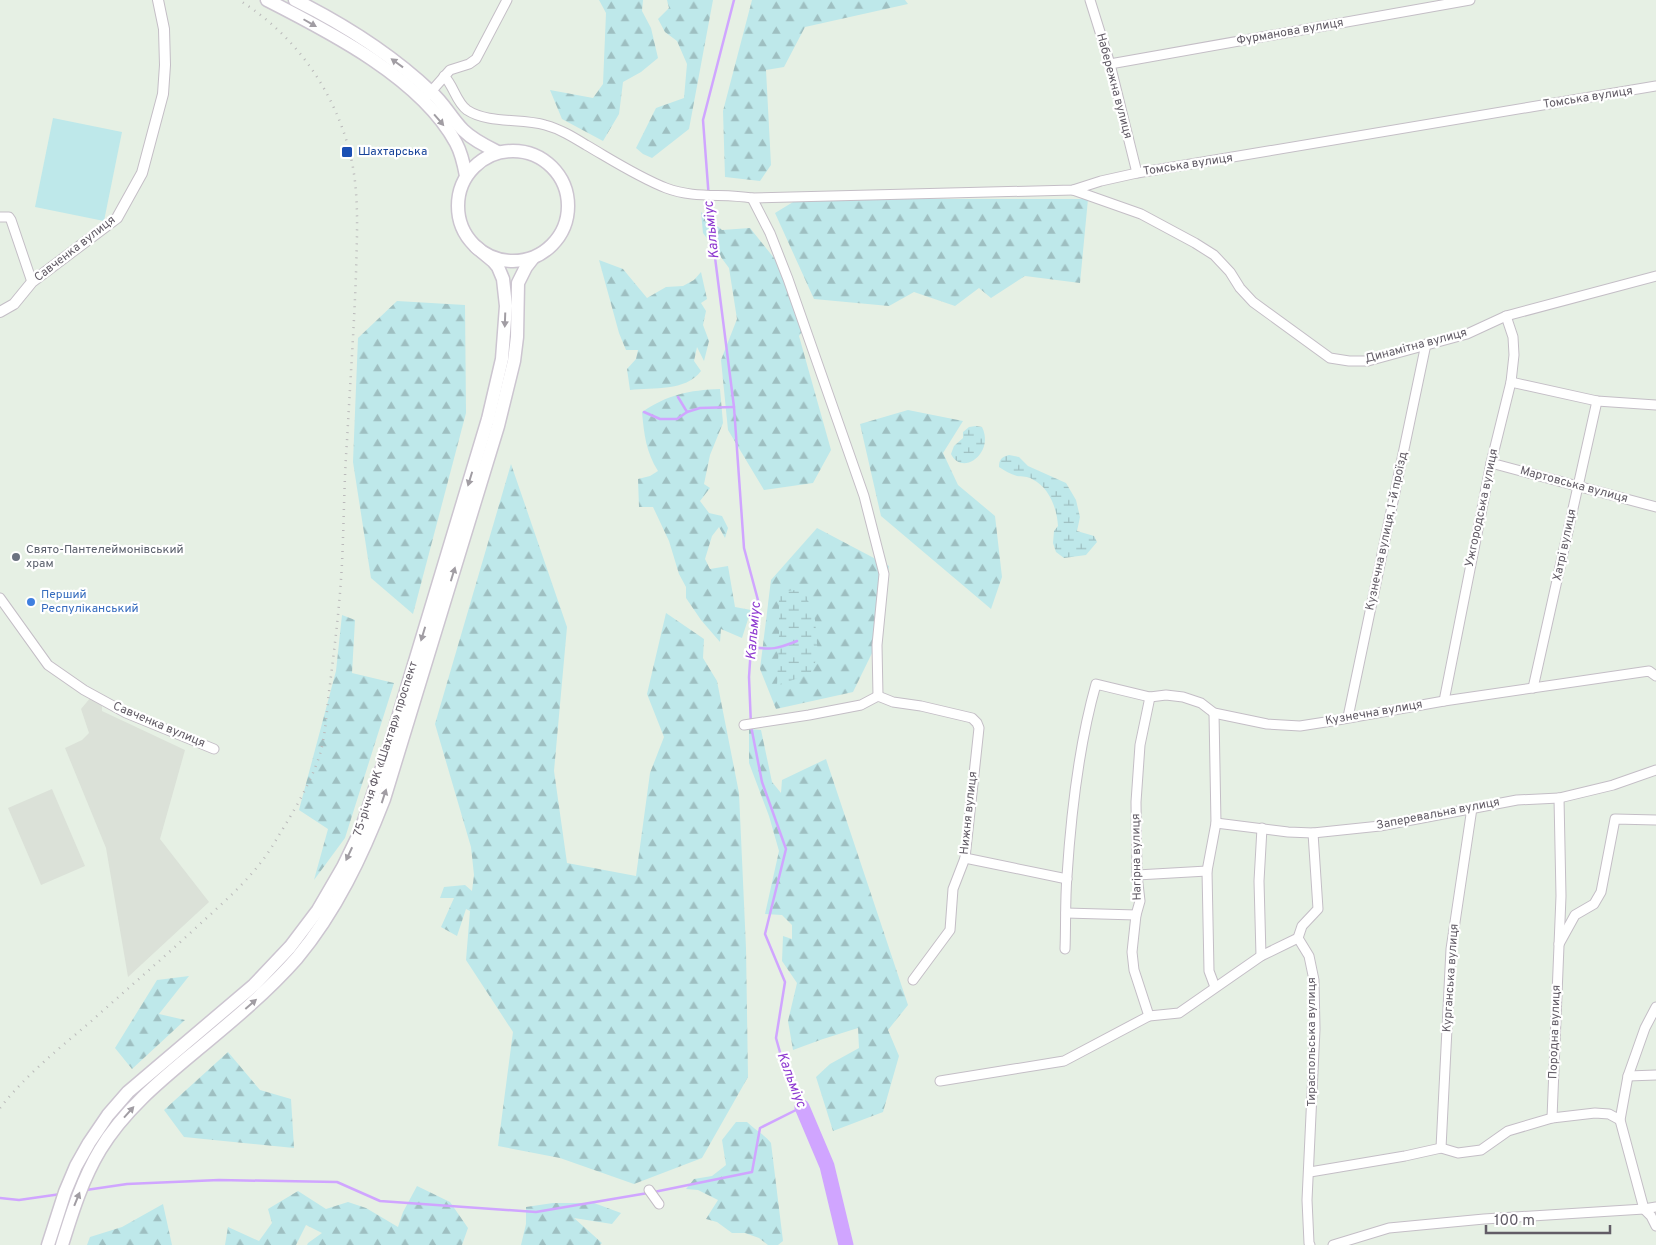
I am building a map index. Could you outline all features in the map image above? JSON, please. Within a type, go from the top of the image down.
[{"type":"main road","points":[[267,0],[303,18],[377,62],[427,96],[439,99],[463,130],[482,144],[498,152]]},
{"type":"main road","points":[[295,0],[381,51],[405,69],[427,96],[456,143],[462,156],[466,176]]},
{"type":"main road","points":[[514,150],[529,153],[543,159],[555,169],[563,182],[568,196],[569,211],[565,226],[558,240],[547,251],[533,258],[513,262],[489,256],[476,247],[466,235],[460,221],[458,206],[460,190],[466,176],[480,161],[498,152],[514,150]]},
{"type":"main road","name":"75-річчя ФК «Шахтар» проспект","points":[[48,1245],[76,1166],[108,1115],[128,1092],[254,985],[290,947],[318,910],[343,867],[361,830],[374,794],[488,418],[502,360],[506,306],[503,278],[493,261],[476,247]]},
{"type":"main road","name":"75-річчя ФК «Шахтар» проспект","points":[[62,1245],[76,1198],[100,1151],[119,1124],[162,1079],[260,996],[297,957],[347,883],[367,843],[384,799],[508,388],[517,337],[518,283],[533,258]]},
{"type":"street","name":"Савченка вулиця","points":[[0,312],[14,304],[32,282],[117,218],[142,173],[163,94],[164,29],[158,0]]},
{"type":"street","points":[[427,96],[450,70],[460,68],[476,59],[507,0]]},
{"type":"street","name":"Набережна вулиця","points":[[1090,0],[1110,64],[1137,173]]},
{"type":"street","name":"Фурманова вулиця","points":[[1110,64],[1470,0]]},
{"type":"street","name":"Томська вулиця","points":[[444,76],[460,104],[469,111],[484,116],[543,124],[554,128],[651,182],[686,194],[695,196],[734,195],[752,198],[1073,190],[1101,181],[1137,173],[1656,86]]},
{"type":"street","name":"Динамітна вулиця","points":[[1073,190],[1141,214],[1195,243],[1214,255],[1253,302],[1330,358],[1350,361],[1368,361],[1467,334],[1506,316],[1656,276]]},
{"type":"street","points":[[744,726],[861,705],[878,696],[877,645],[884,574],[864,496],[788,278],[770,233],[752,198]]},
{"type":"street","points":[[0,217],[6,216],[11,220],[32,282]]},
{"type":"street","name":"Ужгородська вулиця","points":[[1444,700],[1491,463],[1511,382],[1514,355],[1513,337],[1506,316]]},
{"type":"street","name":"Кузнечна вулиця, 1-й проїзд","points":[[1348,717],[1426,344]]},
{"type":"street","points":[[1511,382],[1597,401],[1656,405]]},
{"type":"street","name":"Хатрі вулиця","points":[[1533,688],[1597,401]]},
{"type":"street","name":"Мартовська вулиця","points":[[1491,463],[1656,507]]},
{"type":"street","name":"Савченка вулиця","points":[[0,598],[48,665],[84,690],[126,713],[214,749]]},
{"type":"street","name":"Кузнечна вулиця","points":[[1067,878],[1072,811],[1088,710],[1096,684],[1150,696],[1183,697],[1201,703],[1214,713],[1267,724],[1300,726],[1444,700],[1648,671],[1656,676]]},
{"type":"street","name":"Нижня вулиця","points":[[878,696],[892,702],[921,706],[972,718],[979,728],[965,858],[953,889],[950,930],[913,980]]},
{"type":"street","name":"Нагірна вулиця","points":[[1149,1016],[1134,970],[1132,952],[1136,916],[1140,901],[1136,802],[1140,745],[1150,696]]},
{"type":"street","points":[[1214,713],[1216,823],[1206,871],[1209,971],[1215,987]]},
{"type":"street","name":"Заперевальна вулиця","points":[[1216,823],[1313,833],[1380,826],[1517,800],[1559,798],[1613,786],[1656,770]]},
{"type":"street","name":"Породна вулиця","points":[[1552,1118],[1561,896],[1559,798]]},
{"type":"street","name":"Курганська вулиця","points":[[1442,1148],[1451,949],[1472,808]]},
{"type":"street","name":"Породна вулиця","points":[[1558,947],[1575,915],[1594,904],[1601,892],[1615,818],[1656,820]]},
{"type":"street","points":[[1261,956],[1259,881],[1262,828]]},
{"type":"street","points":[[940,1081],[1064,1061],[1149,1016],[1179,1013],[1261,956],[1298,938],[1302,926],[1318,909],[1313,833]]},
{"type":"street","points":[[965,858],[1067,878],[1065,949]]},
{"type":"street","points":[[1138,875],[1206,871]]},
{"type":"street","points":[[1066,913],[1136,916]]},
{"type":"street","name":"Тираспольська вулиця","points":[[1298,938],[1309,956],[1314,980],[1315,1030],[1307,1216],[1310,1245]]},
{"type":"street","points":[[1656,1007],[1645,1028],[1628,1076],[1620,1120],[1644,1209],[1651,1216],[1656,1226]]},
{"type":"street","points":[[1628,1076],[1656,1075]]},
{"type":"street","points":[[1310,1172],[1442,1148],[1458,1153],[1481,1150],[1508,1131],[1552,1118],[1595,1113],[1610,1114],[1620,1120]]},
{"type":"street","points":[[649,1190],[659,1204]]},
{"type":"street","points":[[1333,1245],[1389,1228],[1484,1219],[1656,1207]]},
{"type":"shaded area","points":[[91,697],[102,705],[102,711],[185,750],[160,839],[209,902],[128,977],[106,848],[65,748],[82,740],[89,733],[81,709]]},
{"type":"shaded area","points":[[52,789],[85,866],[41,885],[8,808]]},
{"type":"green space","points":[[599,0],[643,0],[642,11],[651,28],[658,58],[641,72],[623,82],[619,114],[603,141],[562,119],[550,90],[593,98],[603,84],[606,13]]},
{"type":"green space","points":[[667,0],[713,0],[689,129],[652,158],[636,148],[656,108],[684,98],[687,64],[677,41],[665,32],[658,19],[669,8]]},
{"type":"green space","points":[[752,0],[905,0],[908,4],[805,27],[784,67],[766,70],[771,165],[760,181],[725,177],[723,111]]},
{"type":"green space","points":[[53,118],[122,132],[104,221],[35,207]]},
{"type":"green space","points":[[798,199],[1088,199],[1080,283],[1025,276],[991,298],[979,288],[955,306],[914,292],[889,306],[814,299],[775,213]]},
{"type":"green space","points":[[701,212],[722,230],[750,228],[778,263],[803,330],[799,336],[831,450],[813,483],[764,490],[728,430],[721,360],[737,319],[729,268],[703,233]]},
{"type":"green space","points":[[599,260],[623,269],[647,298],[666,287],[683,286],[694,280],[701,272],[707,299],[701,303],[706,311],[703,325],[709,341],[704,361],[697,347],[694,361],[701,371],[694,378],[669,387],[630,390],[627,369],[636,359],[638,350],[626,350],[619,333]]},
{"type":"green space","points":[[397,301],[465,305],[466,413],[413,614],[371,578],[353,462],[358,338]]},
{"type":"green space","points":[[720,389],[723,423],[710,455],[704,484],[710,488],[700,501],[709,513],[722,516],[728,528],[725,538],[719,527],[712,536],[705,559],[710,569],[728,566],[735,607],[751,610],[742,638],[721,629],[720,642],[701,620],[686,598],[686,587],[679,574],[669,541],[653,507],[639,507],[638,479],[650,476],[658,471],[646,443],[642,412],[660,401],[679,394]]},
{"type":"green space","points":[[908,410],[963,421],[943,453],[958,485],[995,516],[1002,577],[991,609],[881,516],[860,424]]},
{"type":"green space","points":[[969,427],[982,427],[985,437],[981,453],[976,459],[969,462],[962,463],[956,461],[951,454],[954,446],[963,438],[963,432]]},
{"type":"green space","points":[[1009,455],[1019,457],[1028,466],[1066,483],[1076,500],[1080,517],[1077,531],[1094,536],[1097,542],[1086,555],[1064,558],[1056,552],[1053,543],[1054,531],[1058,526],[1054,505],[1043,487],[1038,483],[1029,477],[1017,476],[999,467],[1001,459]]},
{"type":"green space","points":[[511,464],[567,627],[554,771],[567,863],[636,876],[650,773],[664,737],[647,694],[666,613],[704,639],[703,658],[717,681],[739,793],[746,948],[748,1077],[702,1158],[634,1184],[560,1158],[498,1146],[513,1032],[466,960],[470,911],[466,909],[457,936],[441,927],[454,898],[440,898],[444,887],[465,885],[472,891],[474,875],[471,847],[435,724]]},
{"type":"green space","points":[[817,528],[889,566],[873,651],[853,692],[776,709],[760,669],[771,580]]},
{"type":"green space","points":[[804,589],[815,620],[818,655],[811,673],[777,686],[779,592]]},
{"type":"green space","points":[[342,615],[355,620],[352,673],[394,683],[345,838],[314,880],[328,829],[299,810],[336,671]]},
{"type":"green space","points":[[749,729],[761,730],[772,782],[781,793],[782,780],[826,759],[908,1005],[888,1030],[899,1056],[883,1112],[833,1131],[816,1077],[830,1064],[859,1048],[858,1028],[793,1050],[788,1021],[797,983],[782,961],[783,936],[792,939],[792,925],[782,915],[765,914],[779,851],[769,816],[749,763]]},
{"type":"green space","points":[[189,976],[159,1014],[185,1020],[132,1069],[115,1048],[157,980]]},
{"type":"green space","points":[[228,1052],[260,1090],[291,1099],[294,1148],[184,1137],[164,1110]]},
{"type":"green space","points":[[736,1122],[747,1122],[771,1143],[783,1241],[778,1245],[768,1245],[759,1238],[745,1233],[732,1233],[717,1222],[706,1219],[718,1200],[698,1190],[686,1189],[694,1179],[712,1176],[726,1165],[722,1140]]},
{"type":"green space","points":[[417,1186],[450,1202],[468,1228],[462,1245],[307,1245],[322,1233],[306,1225],[296,1245],[225,1245],[228,1227],[259,1241],[272,1223],[268,1209],[298,1191],[326,1209],[348,1202],[366,1208],[398,1227],[403,1212]]},
{"type":"green space","points":[[553,1203],[594,1203],[621,1213],[612,1224],[574,1218],[602,1243],[600,1245],[521,1245],[526,1224],[526,1207]]},
{"type":"green space","points":[[163,1204],[172,1245],[87,1245],[90,1237],[122,1227]]},
{"type":"waterway","name":"Кальміус","points":[[654,1192],[752,1172],[760,1128],[802,1107],[783,1063],[776,1038],[785,982],[765,934],[786,849],[762,782],[751,726],[749,677],[751,647],[759,604],[744,548],[734,407],[711,226],[703,120],[734,0]]},
{"type":"waterway","points":[[678,397],[687,412]]},
{"type":"waterway","points":[[644,412],[660,419],[677,419],[687,412],[700,408],[734,407]]},
{"type":"waterway","points":[[751,647],[774,648],[797,641]]},
{"type":"waterway","name":"Кальміус","points":[[802,1107],[827,1166],[846,1245]]},
{"type":"waterway","points":[[86,1190],[127,1184],[219,1180],[337,1182],[380,1201],[536,1212],[648,1193]]},
{"type":"waterway","points":[[0,1198],[19,1200],[61,1194]]},
{"type":"railway","points":[[0,1108],[42,1064],[185,938],[248,878],[273,845],[299,801],[311,778],[322,746],[337,624],[342,563],[356,274],[356,193],[352,162],[341,124],[320,82],[307,62],[276,28],[239,0]]},
{"type":"place","name":"Шахтарська","points":[[347,152]]},
{"type":"place","name":"Свято-Пантелеймонівський храм","points":[[16,557]]},
{"type":"place","name":"Перший Респуліканський","points":[[31,602]]}]
